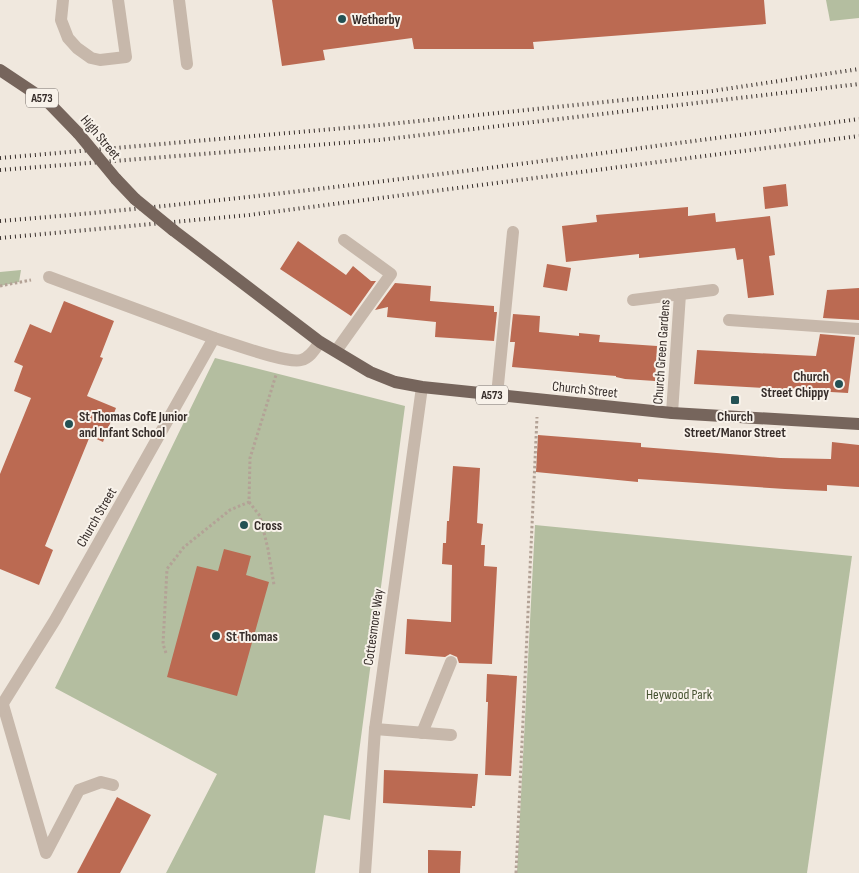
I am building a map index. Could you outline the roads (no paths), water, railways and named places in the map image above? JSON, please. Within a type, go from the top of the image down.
[{"type":"main road","name":"High Street","points":[[0,70],[48,102],[78,133],[135,199],[173,230]]},
{"type":"main road","name":"Church Street","points":[[173,230],[320,342],[378,375],[395,382],[422,387],[538,400],[672,413],[859,424]]},
{"type":"street","points":[[63,0],[61,20],[68,38],[91,58],[100,60],[126,58],[118,0]]},
{"type":"street","points":[[179,0],[187,64]]},
{"type":"street","points":[[497,395],[513,232]]},
{"type":"street","points":[[336,351],[391,274],[344,240]]},
{"type":"street","points":[[49,277],[214,338],[282,358],[297,361],[303,360],[320,342]]},
{"type":"street","points":[[633,300],[713,290]]},
{"type":"street","name":"Church Green Gardens","points":[[672,413],[680,294]]},
{"type":"street","points":[[729,320],[859,330]]},
{"type":"street","name":"Church Street","points":[[1,706],[54,620],[214,338]]},
{"type":"street","name":"Cottesmore Way","points":[[365,873],[375,729],[422,387]]},
{"type":"street","points":[[422,733],[451,662]]},
{"type":"street","points":[[1,706],[46,852],[79,790],[101,782],[113,785]]},
{"type":"street","points":[[375,729],[451,734]]},
{"type":"railway","points":[[0,158],[380,125],[712,91],[859,69]]},
{"type":"railway","points":[[0,170],[379,140],[859,84]]},
{"type":"railway","points":[[0,221],[224,200],[859,119]]},
{"type":"railway","points":[[0,238],[249,215],[859,136]]},
{"type":"place","name":"Wetherby","points":[[342,19]]},
{"type":"place","name":"Church Street Chippy","points":[[839,384]]},
{"type":"place","name":"Church Street/Manor Street","points":[[735,400]]},
{"type":"place","name":"St Thomas CofE Junior and Infant School","points":[[69,424]]},
{"type":"place","name":"Cross","points":[[244,525]]},
{"type":"place","name":"St Thomas","points":[[216,636]]},
{"type":"park label","name":"Heywood Park","points":[[679,694]]}]
